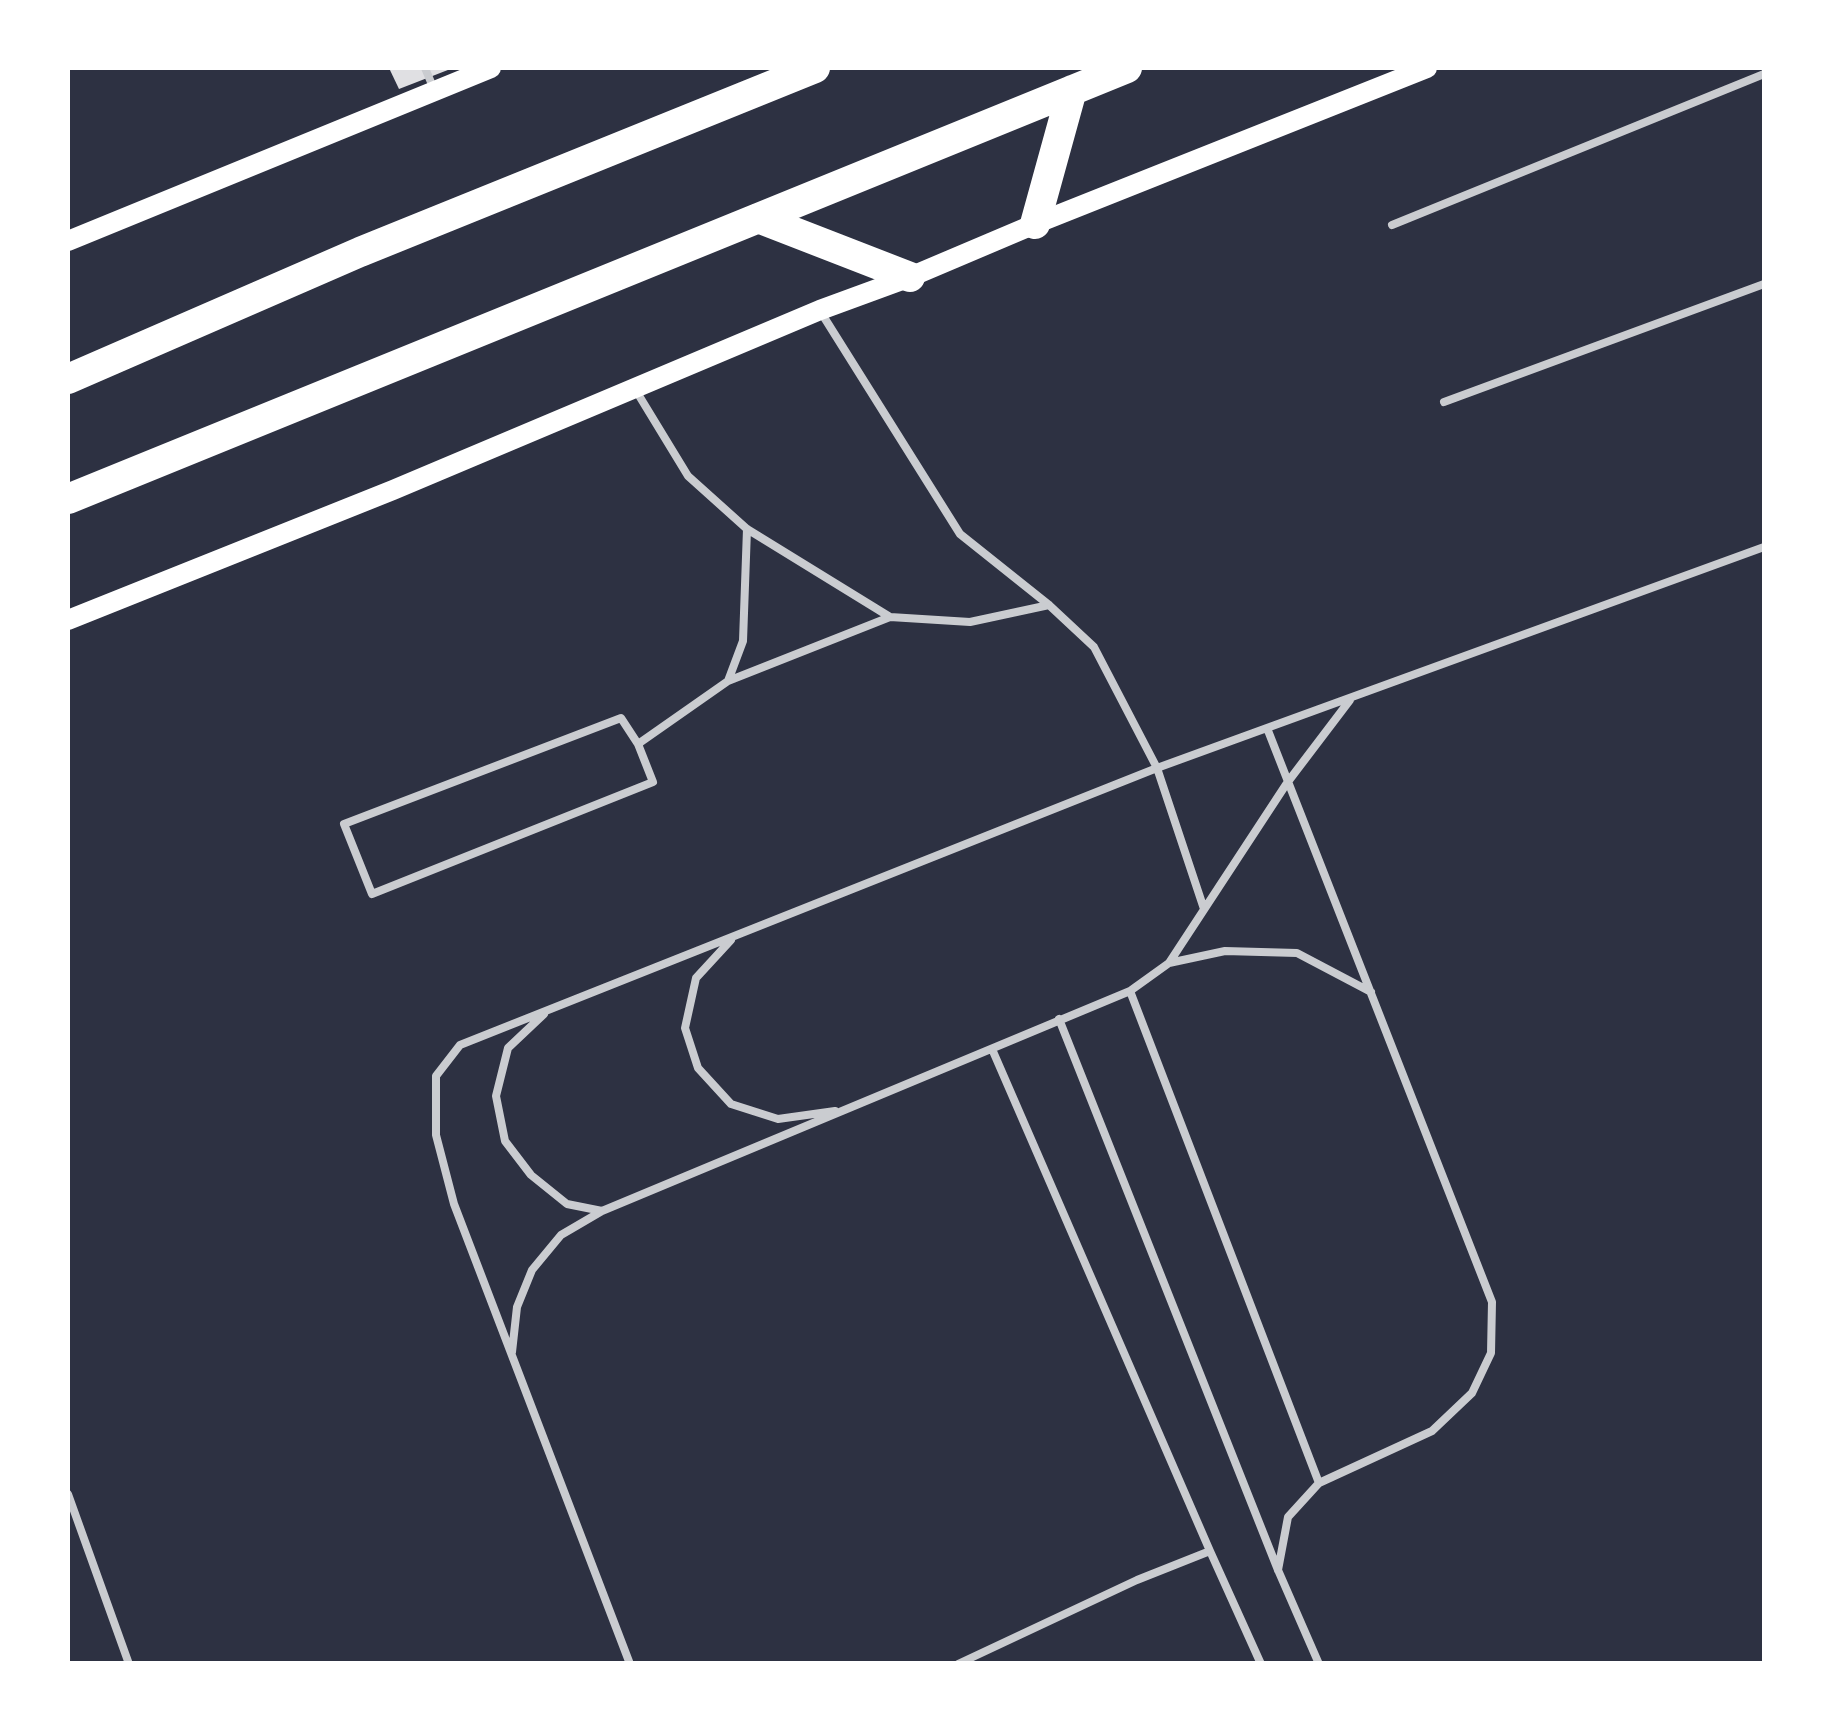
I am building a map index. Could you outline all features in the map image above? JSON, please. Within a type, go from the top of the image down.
[{"type":"highway","points":[[68,379],[360,252],[815,68]]},
{"type":"highway","points":[[68,499],[1127,68]]},
{"type":"highway","points":[[1035,224],[1072,90]]},
{"type":"highway","points":[[758,218],[910,277]]},
{"type":"main road","points":[[68,240],[491,68]]},
{"type":"main road","points":[[68,620],[393,490],[820,310],[1427,68]]},
{"type":"lane","points":[[424,68],[434,91]]},
{"type":"lane","points":[[1392,224],[1764,74]]},
{"type":"lane","points":[[1444,402],[1764,284]]},
{"type":"lane","points":[[820,310],[960,534],[1094,647],[1157,768],[1204,909]]},
{"type":"lane","points":[[635,389],[688,476],[747,529],[890,617]]},
{"type":"lane","points":[[728,682],[742,641],[747,529]]},
{"type":"lane","points":[[630,1664],[454,1204],[436,1136],[436,1076],[460,1046],[1157,768],[1764,547]]},
{"type":"lane","points":[[638,744],[728,682],[890,617],[970,622],[1049,606]]},
{"type":"lane","points":[[512,1358],[518,1307],[532,1270],[561,1235],[602,1212],[1130,991],[1168,963],[1287,783],[1353,697]]},
{"type":"lane","points":[[621,718],[638,744],[653,782],[372,894],[344,824],[621,718]]},
{"type":"lane","points":[[1267,728],[1492,1302],[1491,1353],[1472,1393],[1432,1431],[1319,1482],[1288,1518],[1278,1570]]},
{"type":"lane","points":[[734,936],[696,978],[685,1028],[698,1068],[731,1104],[778,1119],[847,1110]]},
{"type":"lane","points":[[1168,963],[1225,951],[1297,953],[1370,992]]},
{"type":"lane","points":[[1130,991],[1319,1482]]},
{"type":"lane","points":[[547,1010],[508,1048],[496,1096],[504,1141],[531,1175],[567,1204],[602,1212]]},
{"type":"lane","points":[[1058,1019],[1319,1664]]},
{"type":"lane","points":[[992,1049],[1261,1664]]},
{"type":"lane","points":[[68,1494],[129,1664]]},
{"type":"lane","points":[[958,1664],[1210,1550]]},
{"type":"building","points":[[389,68],[453,68],[399,89]]}]
